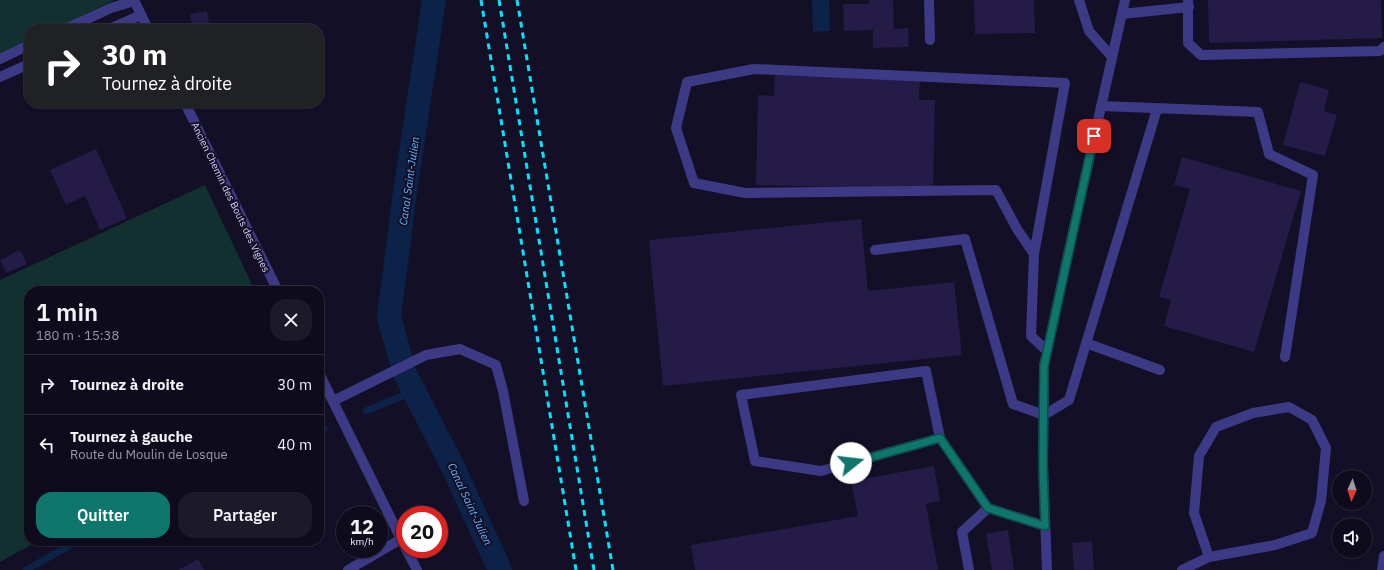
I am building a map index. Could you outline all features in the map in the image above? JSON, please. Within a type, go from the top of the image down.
[{"type":"street","points":[[76,24],[111,8],[134,0],[146,24]]},
{"type":"street","points":[[929,0],[930,40]]},
{"type":"street","points":[[1079,0],[1089,31],[1112,57]]},
{"type":"street","points":[[1047,570],[1043,465],[1044,366],[1125,0]]},
{"type":"street","points":[[1122,14],[1189,3],[1188,43],[1202,55],[1380,51],[1384,47]]},
{"type":"street","points":[[120,24],[141,15]]},
{"type":"street","points":[[0,59],[24,47]]},
{"type":"street","points":[[0,77],[24,66]]},
{"type":"street","points":[[1034,254],[1017,229],[996,190],[745,193],[694,183],[676,128],[687,82],[754,69],[1065,83],[1034,254],[1031,336],[1047,351]]},
{"type":"street","points":[[1101,106],[1258,112],[1269,154],[1313,175],[1285,357]]},
{"type":"street","name":"Ancien Chemin des Bouts des Vignes","points":[[187,108],[276,286]]},
{"type":"street","points":[[875,250],[965,239],[1012,404],[1044,414],[1069,400],[1157,109]]},
{"type":"street","points":[[1086,343],[1160,370]]},
{"type":"street","points":[[333,401],[426,355],[460,349],[496,365],[503,391],[524,501]]},
{"type":"street","points":[[940,438],[822,471],[755,461],[741,395],[926,371],[940,438],[988,508],[1045,526]]},
{"type":"street","points":[[324,384],[396,529]]},
{"type":"street","points":[[1182,570],[1209,557],[1275,545],[1312,533],[1321,501],[1326,448],[1312,420],[1289,407],[1253,413],[1216,427],[1199,456],[1194,513],[1209,557]]},
{"type":"street","points":[[969,570],[962,532],[988,508]]},
{"type":"street","points":[[348,570],[396,549]]},
{"type":"street","points":[[1382,570],[1384,556]]},
{"type":"street","points":[[410,558],[416,570]]},
{"type":"green space","points":[[0,0],[113,0],[65,24],[24,24],[24,42],[0,54]]},
{"type":"green space","points":[[205,185],[253,286],[24,286],[24,546],[29,546],[0,562],[0,280]]},
{"type":"water","points":[[812,0],[829,0],[830,31],[813,32]]},
{"type":"building","points":[[869,0],[893,0],[894,29],[908,28],[909,47],[873,48],[873,30],[844,31],[843,4],[869,4]]},
{"type":"building","points":[[974,0],[1034,0],[1035,33],[975,34]]},
{"type":"building","points":[[1208,0],[1381,0],[1382,38],[1209,43]]},
{"type":"building","points":[[207,11],[209,24],[192,24],[190,14]]},
{"type":"building","points":[[775,75],[920,79],[919,100],[935,100],[933,189],[756,185],[758,95],[774,96]]},
{"type":"building","points":[[1300,82],[1329,90],[1324,111],[1337,115],[1325,156],[1283,145]]},
{"type":"building","points":[[96,149],[127,218],[100,230],[85,196],[66,205],[50,170]]},
{"type":"building","points":[[1182,157],[1301,191],[1254,352],[1164,326],[1171,300],[1159,297],[1190,189],[1174,185]]},
{"type":"building","points":[[861,219],[868,291],[954,282],[962,355],[663,386],[649,240]]},
{"type":"building","points":[[20,250],[27,264],[6,273],[0,260]]},
{"type":"building","points":[[934,466],[940,501],[926,504],[938,570],[695,570],[691,545],[858,516],[851,481]]},
{"type":"building","points":[[1008,530],[1014,570],[992,570],[986,534]]},
{"type":"building","points":[[1092,541],[1094,570],[1074,570],[1072,543]]},
{"type":"building","points":[[198,559],[204,570],[178,570]]},
{"type":"waterway","name":"Canal Saint-Julien","points":[[401,360],[389,317],[404,199],[434,0]]},
{"type":"waterway","name":"Canal Saint-Julien","points":[[405,374],[452,465],[500,570]]},
{"type":"waterway","points":[[366,411],[414,391]]},
{"type":"waterway","points":[[26,570],[69,546]]},
{"type":"railway","points":[[481,0],[576,570]]},
{"type":"railway","points":[[499,0],[594,570]]},
{"type":"railway","points":[[517,0],[613,570]]},
{"type":"route","points":[[851,463],[940,438],[988,508],[1045,526],[1043,465],[1044,366],[1094,136]]}]
